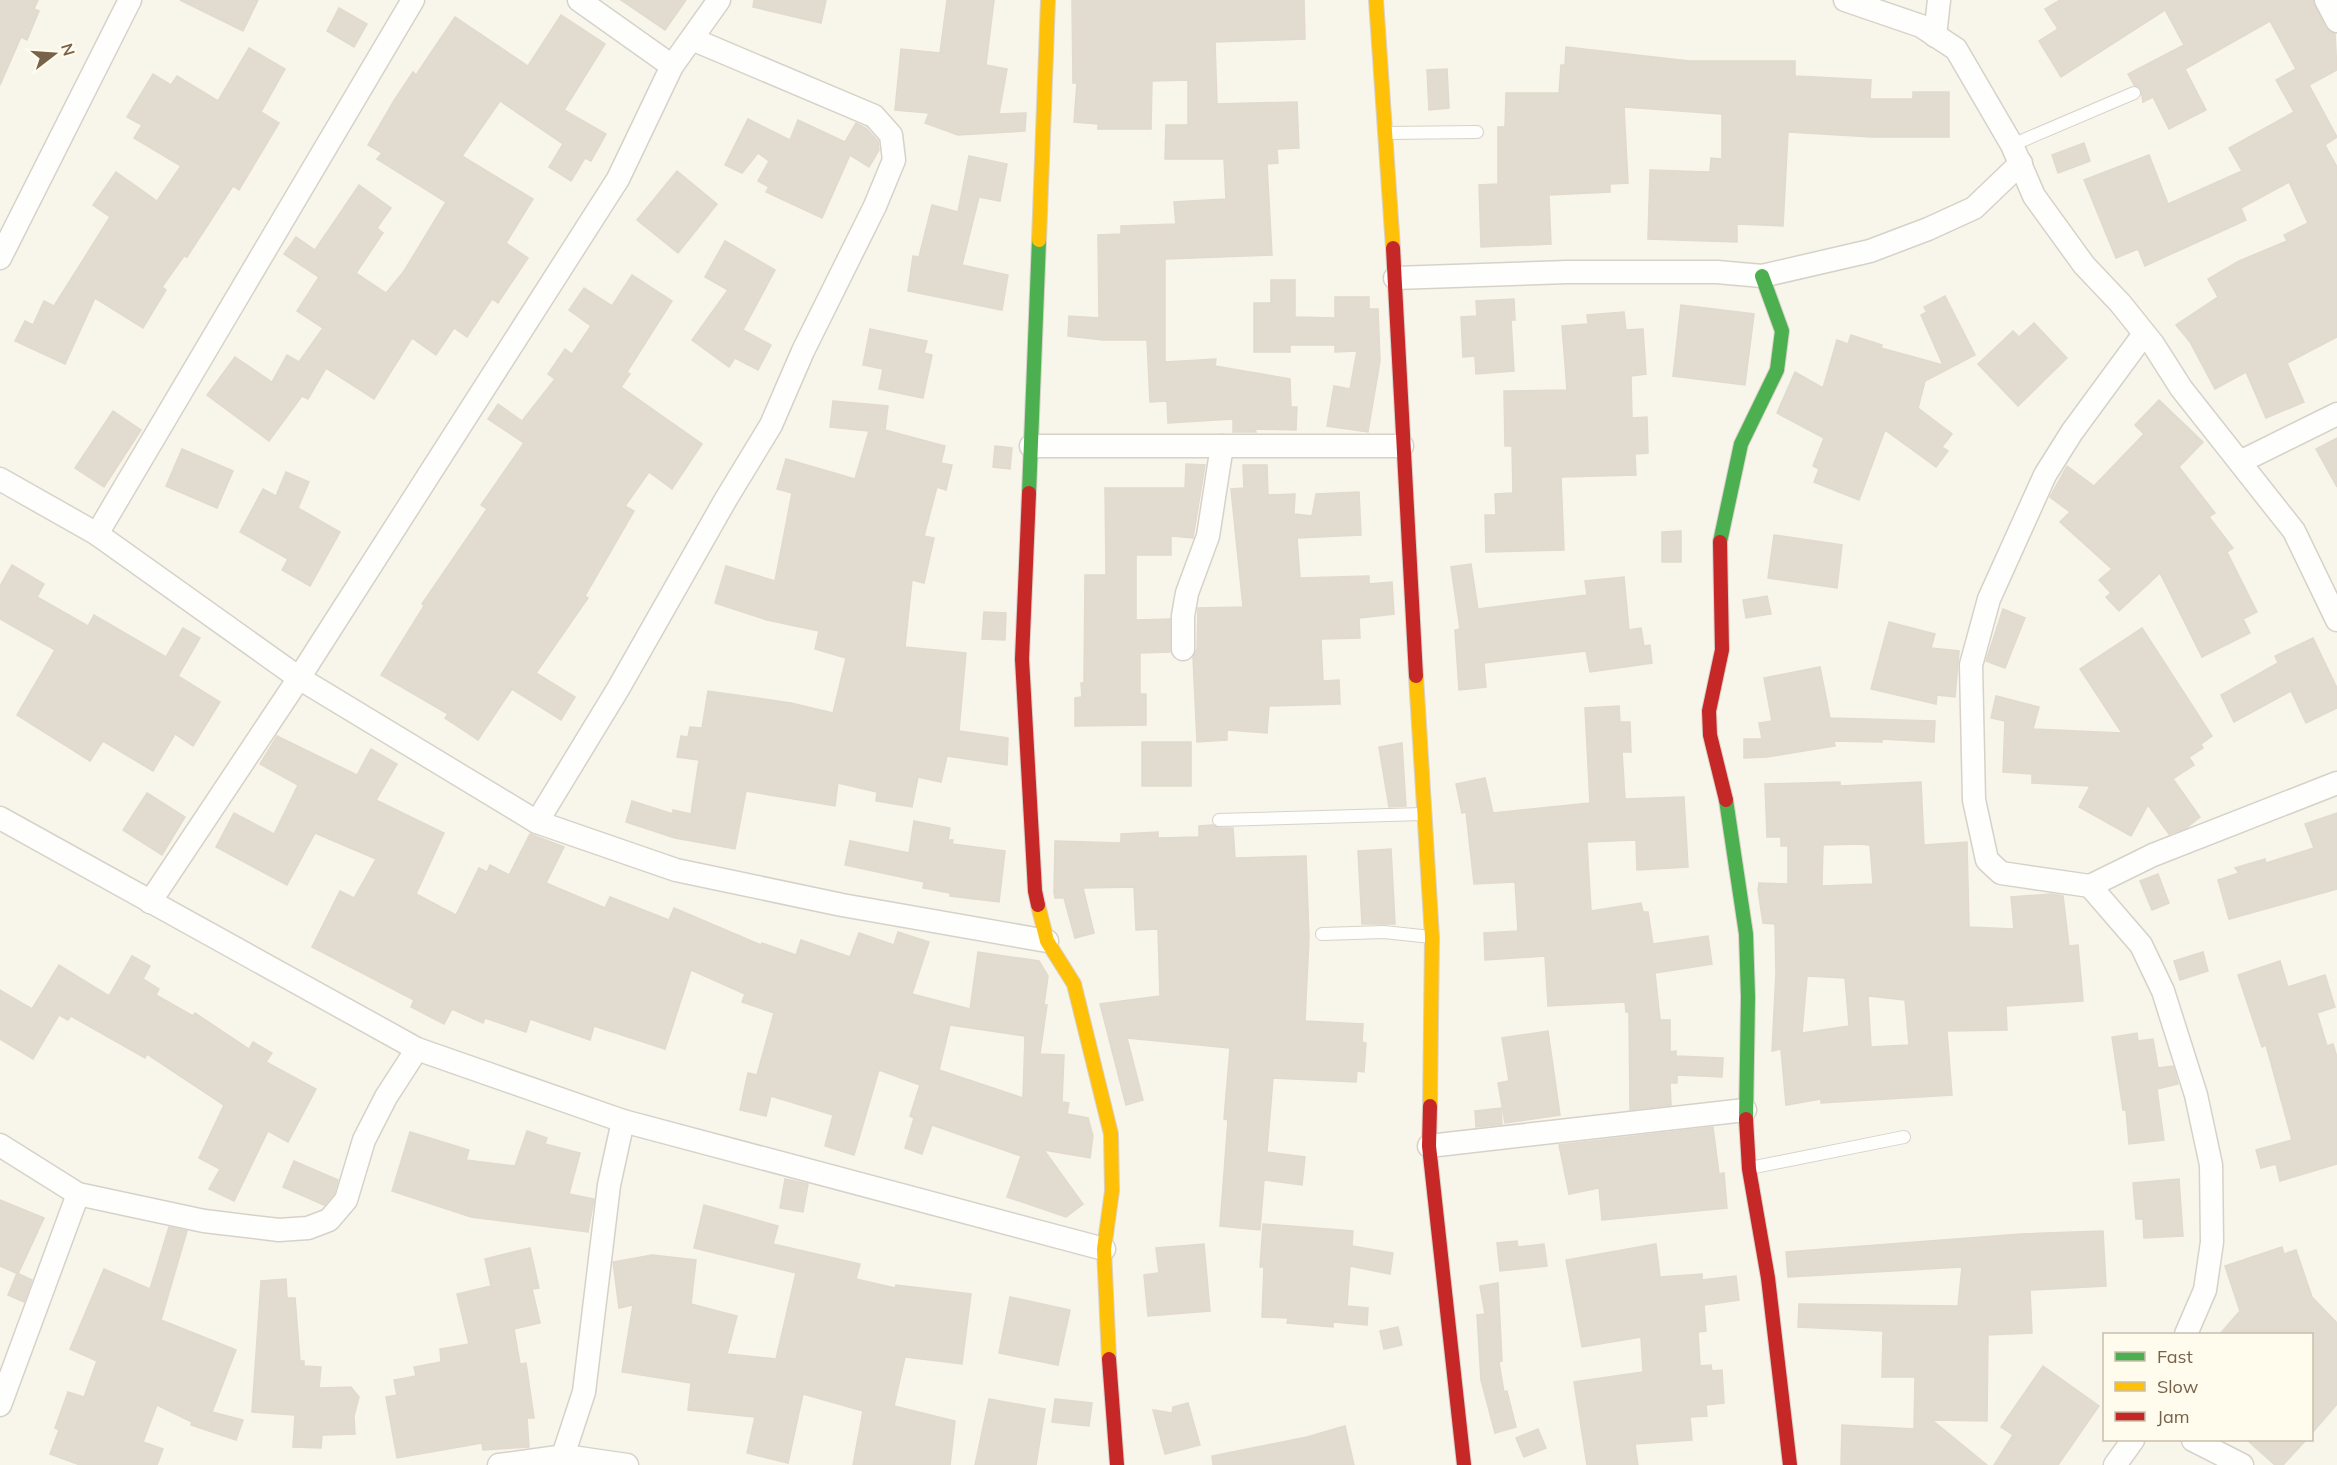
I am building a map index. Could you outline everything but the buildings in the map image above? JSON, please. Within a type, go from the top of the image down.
[{"type":"street","points":[[0,258],[130,0]]},
{"type":"street","points":[[96,534],[413,0]]},
{"type":"street","points":[[579,0],[672,66]]},
{"type":"street","points":[[150,902],[299,678],[618,179],[672,66],[719,0]]},
{"type":"street","points":[[1048,0],[1022,659],[1035,891],[1047,941],[1074,984],[1111,1134],[1112,1191],[1104,1249],[1117,1465]]},
{"type":"street","points":[[1376,0],[1395,278],[1402,446],[1432,937],[1429,1146],[1460,1463]]},
{"type":"street","points":[[1845,0],[1920,26],[1956,49],[2016,154],[2034,196],[2084,265],[2145,334],[2181,388],[2294,531],[2337,620]]},
{"type":"street","points":[[1935,36],[1939,0]]},
{"type":"street","points":[[2326,0],[2337,21]]},
{"type":"street","points":[[537,822],[618,689],[726,499],[771,425],[803,351],[875,206],[894,160],[891,135],[874,116],[692,39]]},
{"type":"street","points":[[1395,278],[1590,272],[1717,272],[1762,276],[1870,251],[1928,229],[1974,208],[2016,154]]},
{"type":"street","points":[[1762,276],[1782,332],[1777,370],[1740,444],[1719,546],[1719,585],[1723,617],[1722,650],[1709,711],[1710,735],[1731,821],[1746,934],[1748,997],[1745,1110],[1749,1169],[1768,1278],[1790,1465]]},
{"type":"street","points":[[2145,334],[2072,432],[2044,475],[1989,599],[1971,665],[1974,800],[1987,860],[1993,868],[2014,876],[2090,886],[2152,855],[2337,783]]},
{"type":"street","points":[[2240,462],[2337,414]]},
{"type":"street","points":[[1031,446],[1402,446]]},
{"type":"street","points":[[1183,649],[1183,616],[1187,593],[1208,536],[1222,446]]},
{"type":"street","points":[[0,478],[96,534],[299,678],[537,822],[676,870],[842,905],[1047,941]]},
{"type":"street","points":[[0,818],[417,1049],[623,1121],[1104,1249]]},
{"type":"street","points":[[2090,886],[2141,945],[2163,991],[2196,1095],[2211,1165],[2212,1242],[2205,1290],[2187,1333]]},
{"type":"street","points":[[0,1145],[78,1194],[204,1221],[279,1230],[308,1228],[329,1220],[346,1200],[363,1140],[386,1097],[417,1049]]},
{"type":"street","points":[[1429,1146],[1745,1110]]},
{"type":"street","points":[[563,1461],[584,1392],[609,1185],[623,1121]]},
{"type":"street","points":[[0,1405],[78,1194]]},
{"type":"street","points":[[2115,1465],[2132,1441]]},
{"type":"street","points":[[2195,1441],[2242,1465]]},
{"type":"street","points":[[499,1465],[563,1461],[627,1465]]},
{"type":"lane","points":[[2016,154],[2134,93]]},
{"type":"lane","points":[[1385,133],[1477,132]]},
{"type":"lane","points":[[1220,820],[1424,814]]},
{"type":"lane","points":[[1322,934],[1384,932],[1432,937]]},
{"type":"lane","points":[[1749,1169],[1904,1137]]},
{"type":"traffic: fast","points":[[1029,493],[1039,240]]},
{"type":"traffic: fast","points":[[1720,542],[1741,444],[1777,370],[1782,331],[1762,276]]},
{"type":"traffic: fast","points":[[1726,800],[1746,934],[1748,997],[1746,1119]]},
{"type":"traffic: slow","points":[[1039,240],[1048,0]]},
{"type":"traffic: slow","points":[[1376,0],[1393,248]]},
{"type":"traffic: slow","points":[[1416,676],[1432,937],[1430,1106]]},
{"type":"traffic: slow","points":[[1038,905],[1047,941],[1074,984],[1111,1134],[1112,1191],[1104,1249],[1109,1359]]},
{"type":"traffic: jam","points":[[1393,248],[1416,676]]},
{"type":"traffic: jam","points":[[1029,493],[1022,659],[1035,891],[1038,905]]},
{"type":"traffic: jam","points":[[1720,542],[1722,650],[1709,711],[1710,735],[1726,800]]},
{"type":"traffic: jam","points":[[1430,1106],[1429,1146],[1464,1465]]},
{"type":"traffic: jam","points":[[1746,1119],[1749,1169],[1768,1278],[1790,1465]]},
{"type":"traffic: jam","points":[[1109,1359],[1117,1465]]}]
